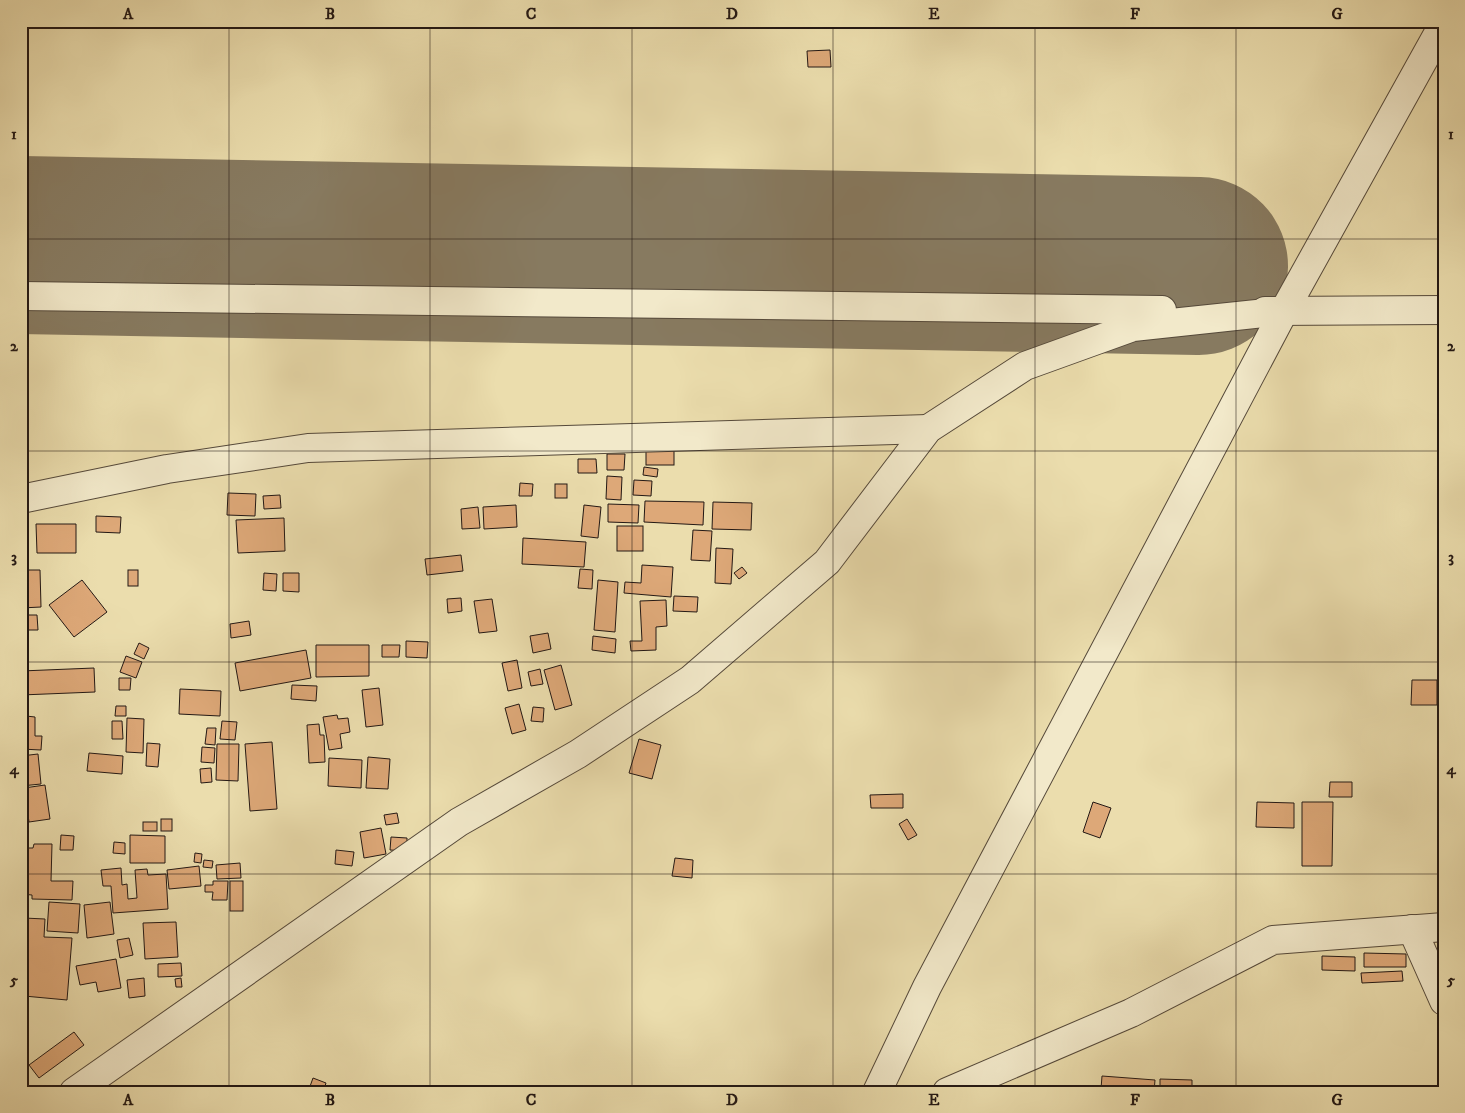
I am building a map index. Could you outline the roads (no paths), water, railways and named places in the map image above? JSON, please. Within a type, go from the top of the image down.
[{"type":"street","points":[[877,1092],[927,987],[1284,311],[1444,23]]},
{"type":"street","points":[[21,296],[1284,311],[1444,310]]},
{"type":"street","points":[[74,1092],[459,822],[578,754],[690,680],[827,562],[928,429],[1025,366],[1133,327],[1284,311]]},
{"type":"street","points":[[21,499],[168,469],[308,448],[928,429]]},
{"type":"street","points":[[947,1092],[1131,1012],[1272,940],[1444,927]]},
{"type":"street","points":[[1412,929],[1444,1001]]}]
